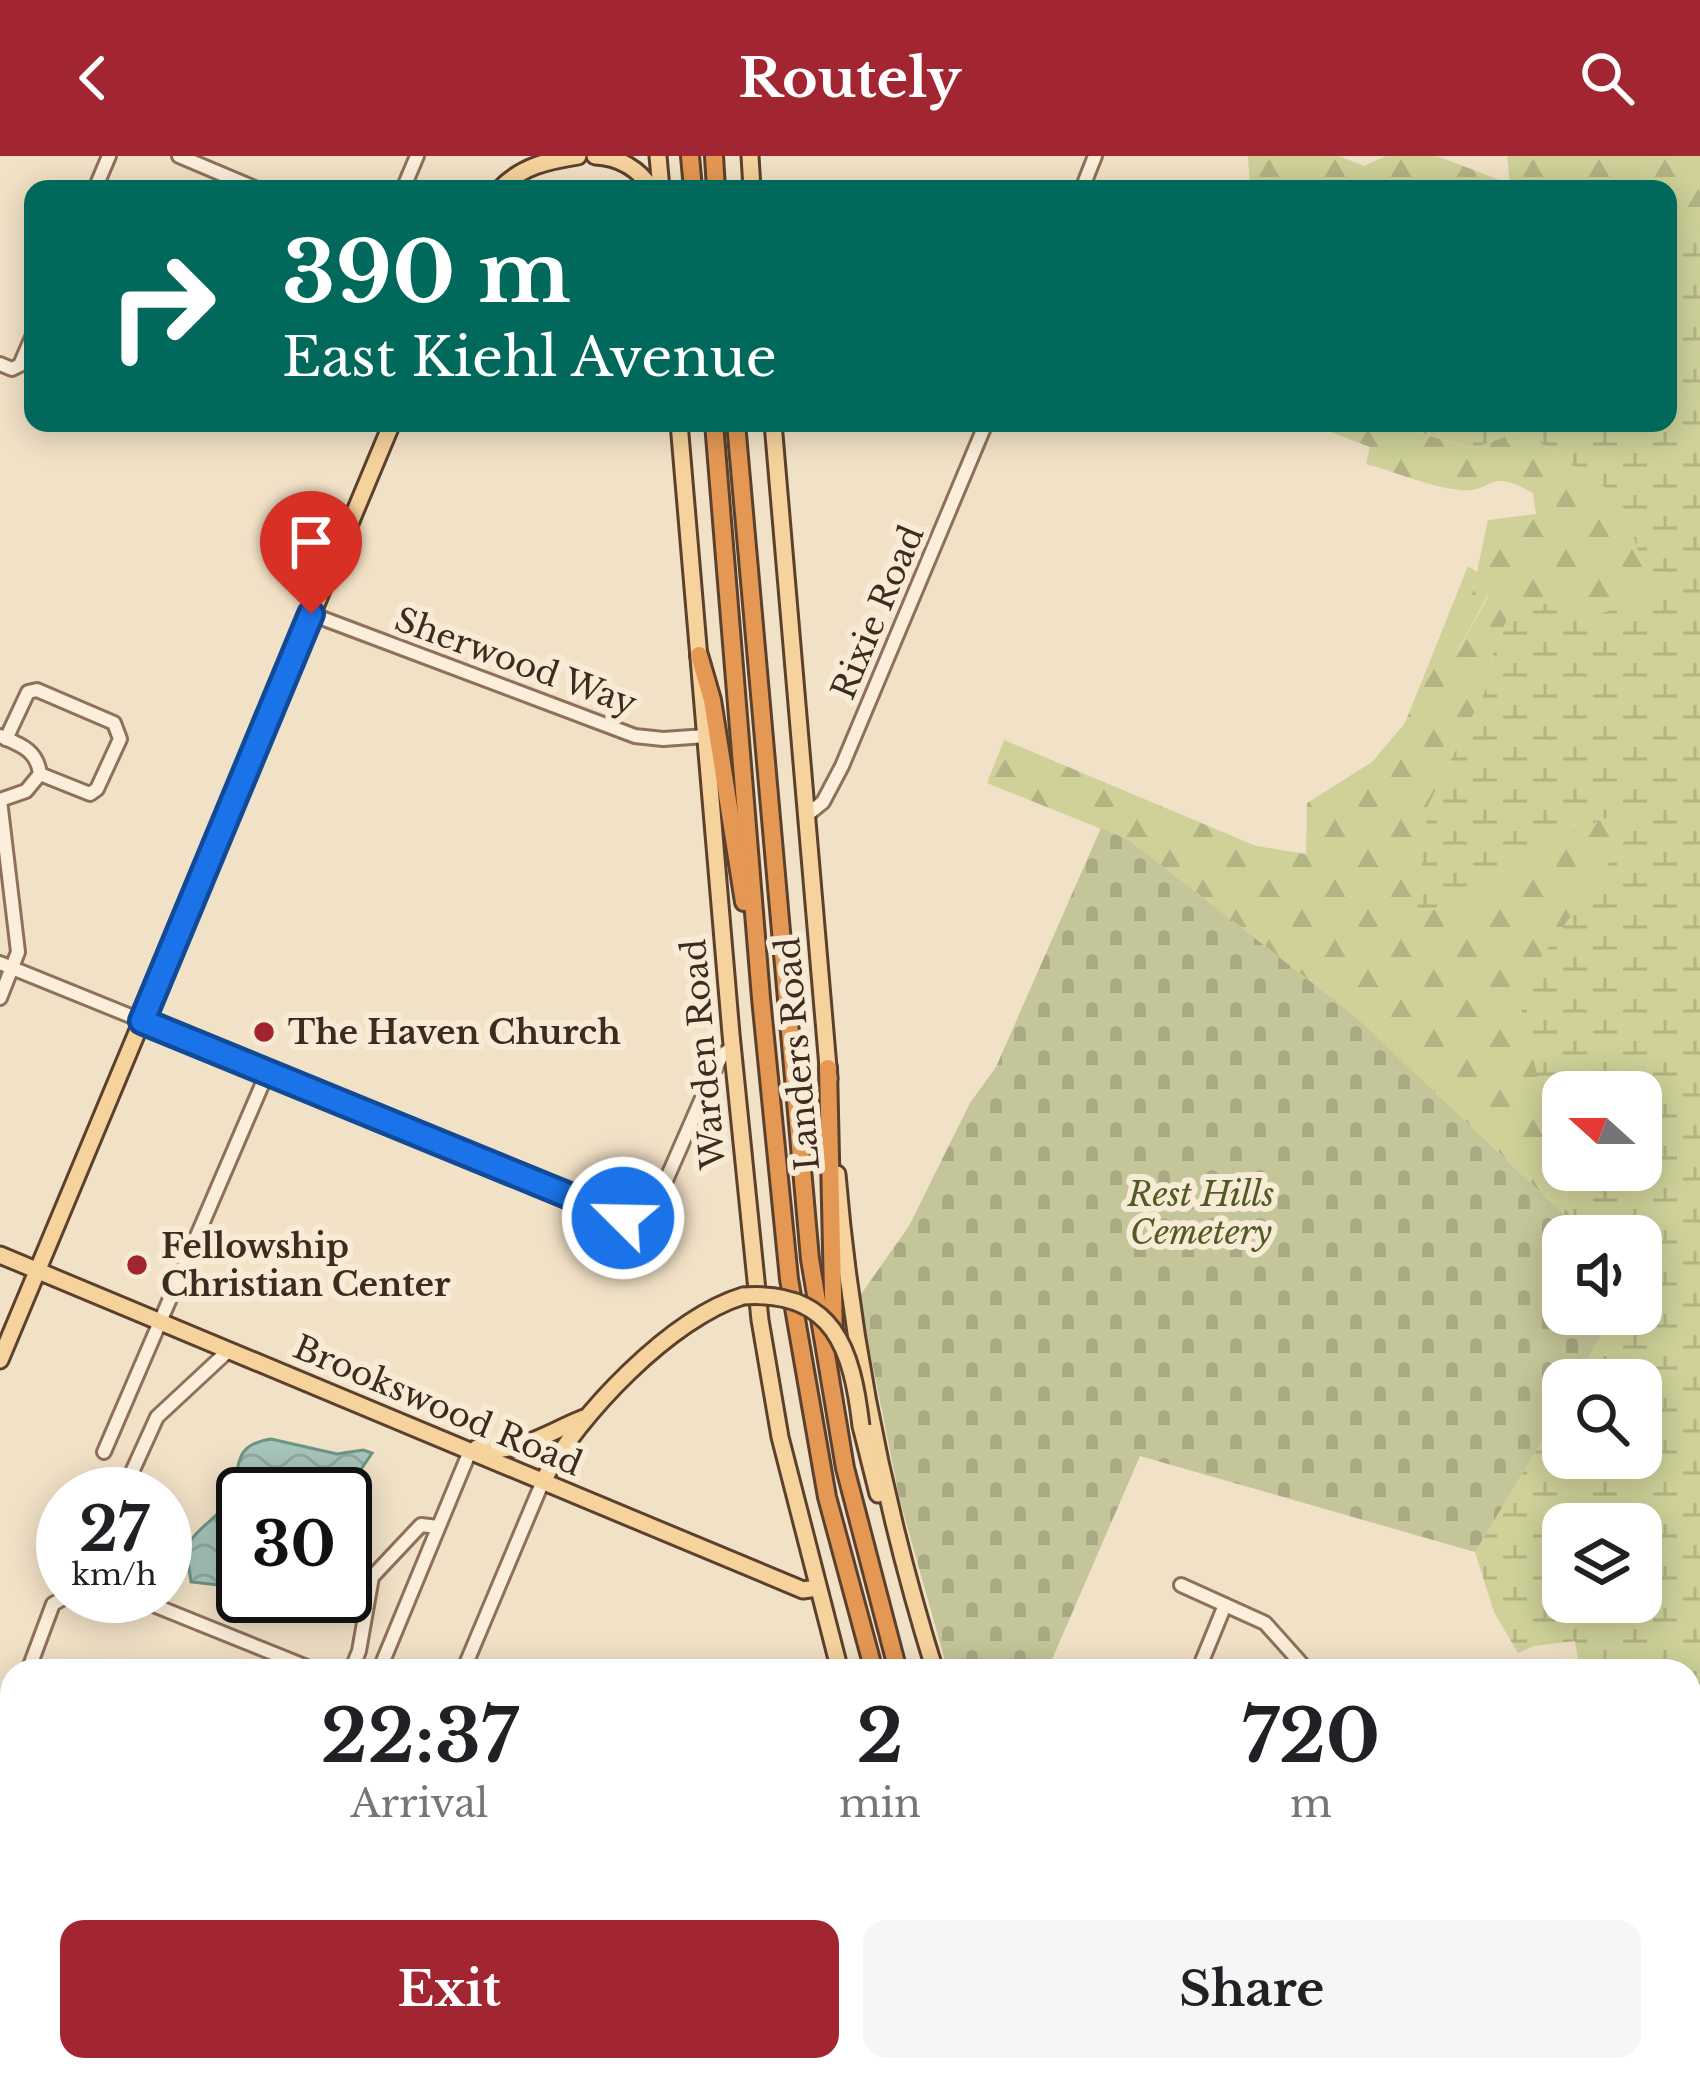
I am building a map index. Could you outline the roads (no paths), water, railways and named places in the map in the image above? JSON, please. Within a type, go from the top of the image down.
[{"type":"highway","points":[[715,432],[761,998],[802,1367],[827,1497],[871,1659]]},
{"type":"highway","points":[[737,432],[804,1198],[830,1393],[859,1534],[895,1659]]},
{"type":"highway","points":[[699,655],[712,700],[761,998]]},
{"type":"highway","points":[[828,1068],[836,1361],[830,1393]]},
{"type":"main road","points":[[508,180],[540,162],[578,156]]},
{"type":"main road","points":[[595,156],[621,162],[647,180]]},
{"type":"main road","points":[[0,1360],[388,432]]},
{"type":"main road","name":"Warden Road","points":[[680,432],[751,1248],[780,1437],[837,1659]]},
{"type":"main road","name":"Landers Road","points":[[775,432],[840,1206],[864,1380],[898,1538],[932,1659]]},
{"type":"main road","name":"Brookswood Road","points":[[0,1255],[803,1590],[817,1588]]},
{"type":"main road","points":[[543,1481],[568,1438],[693,1317],[712,1305],[743,1296],[784,1298],[827,1321],[845,1346],[922,1659]]},
{"type":"main road","points":[[451,1442],[493,1451],[518,1448],[589,1416]]},
{"type":"street","points":[[179,156],[236,180]]},
{"type":"street","name":"Rixie Road","points":[[807,815],[823,802],[842,766],[982,432]]},
{"type":"street","name":"Sherwood Way","points":[[311,614],[635,736],[663,740],[706,736]]},
{"type":"street","points":[[0,998],[6,965],[18,952],[7,923],[0,800],[26,791],[40,774],[38,759],[27,748],[3,738],[28,692],[37,690],[114,723],[120,739],[98,790],[90,794],[40,774]]},
{"type":"street","points":[[6,965],[631,1219],[651,1210],[722,1055],[733,1047]]},
{"type":"street","points":[[104,1452],[268,1071]]},
{"type":"street","points":[[134,1467],[157,1417],[228,1351]]},
{"type":"street","points":[[384,1659],[470,1450]]},
{"type":"street","points":[[469,1659],[543,1481]]},
{"type":"street","points":[[356,1659],[372,1577],[421,1525],[438,1527]]},
{"type":"street","points":[[1181,1585],[1265,1623],[1297,1659]]},
{"type":"street","points":[[1203,1659],[1225,1605]]},
{"type":"street","points":[[192,1621],[287,1659]]},
{"type":"street","points":[[32,1659],[46,1623]]},
{"type":"water","points":[[271,1439],[337,1454],[372,1453],[363,1467],[238,1467],[241,1456],[256,1443]]},
{"type":"water","points":[[216,1515],[216,1585],[192,1582],[194,1536]]},
{"type":"place","name":"The Haven Church","points":[[264,1032]]},
{"type":"place","name":"Fellowship Christian Center","points":[[137,1265]]},
{"type":"park label","name":"Rest Hills Cemetery","points":[[1201,1213]]}]
